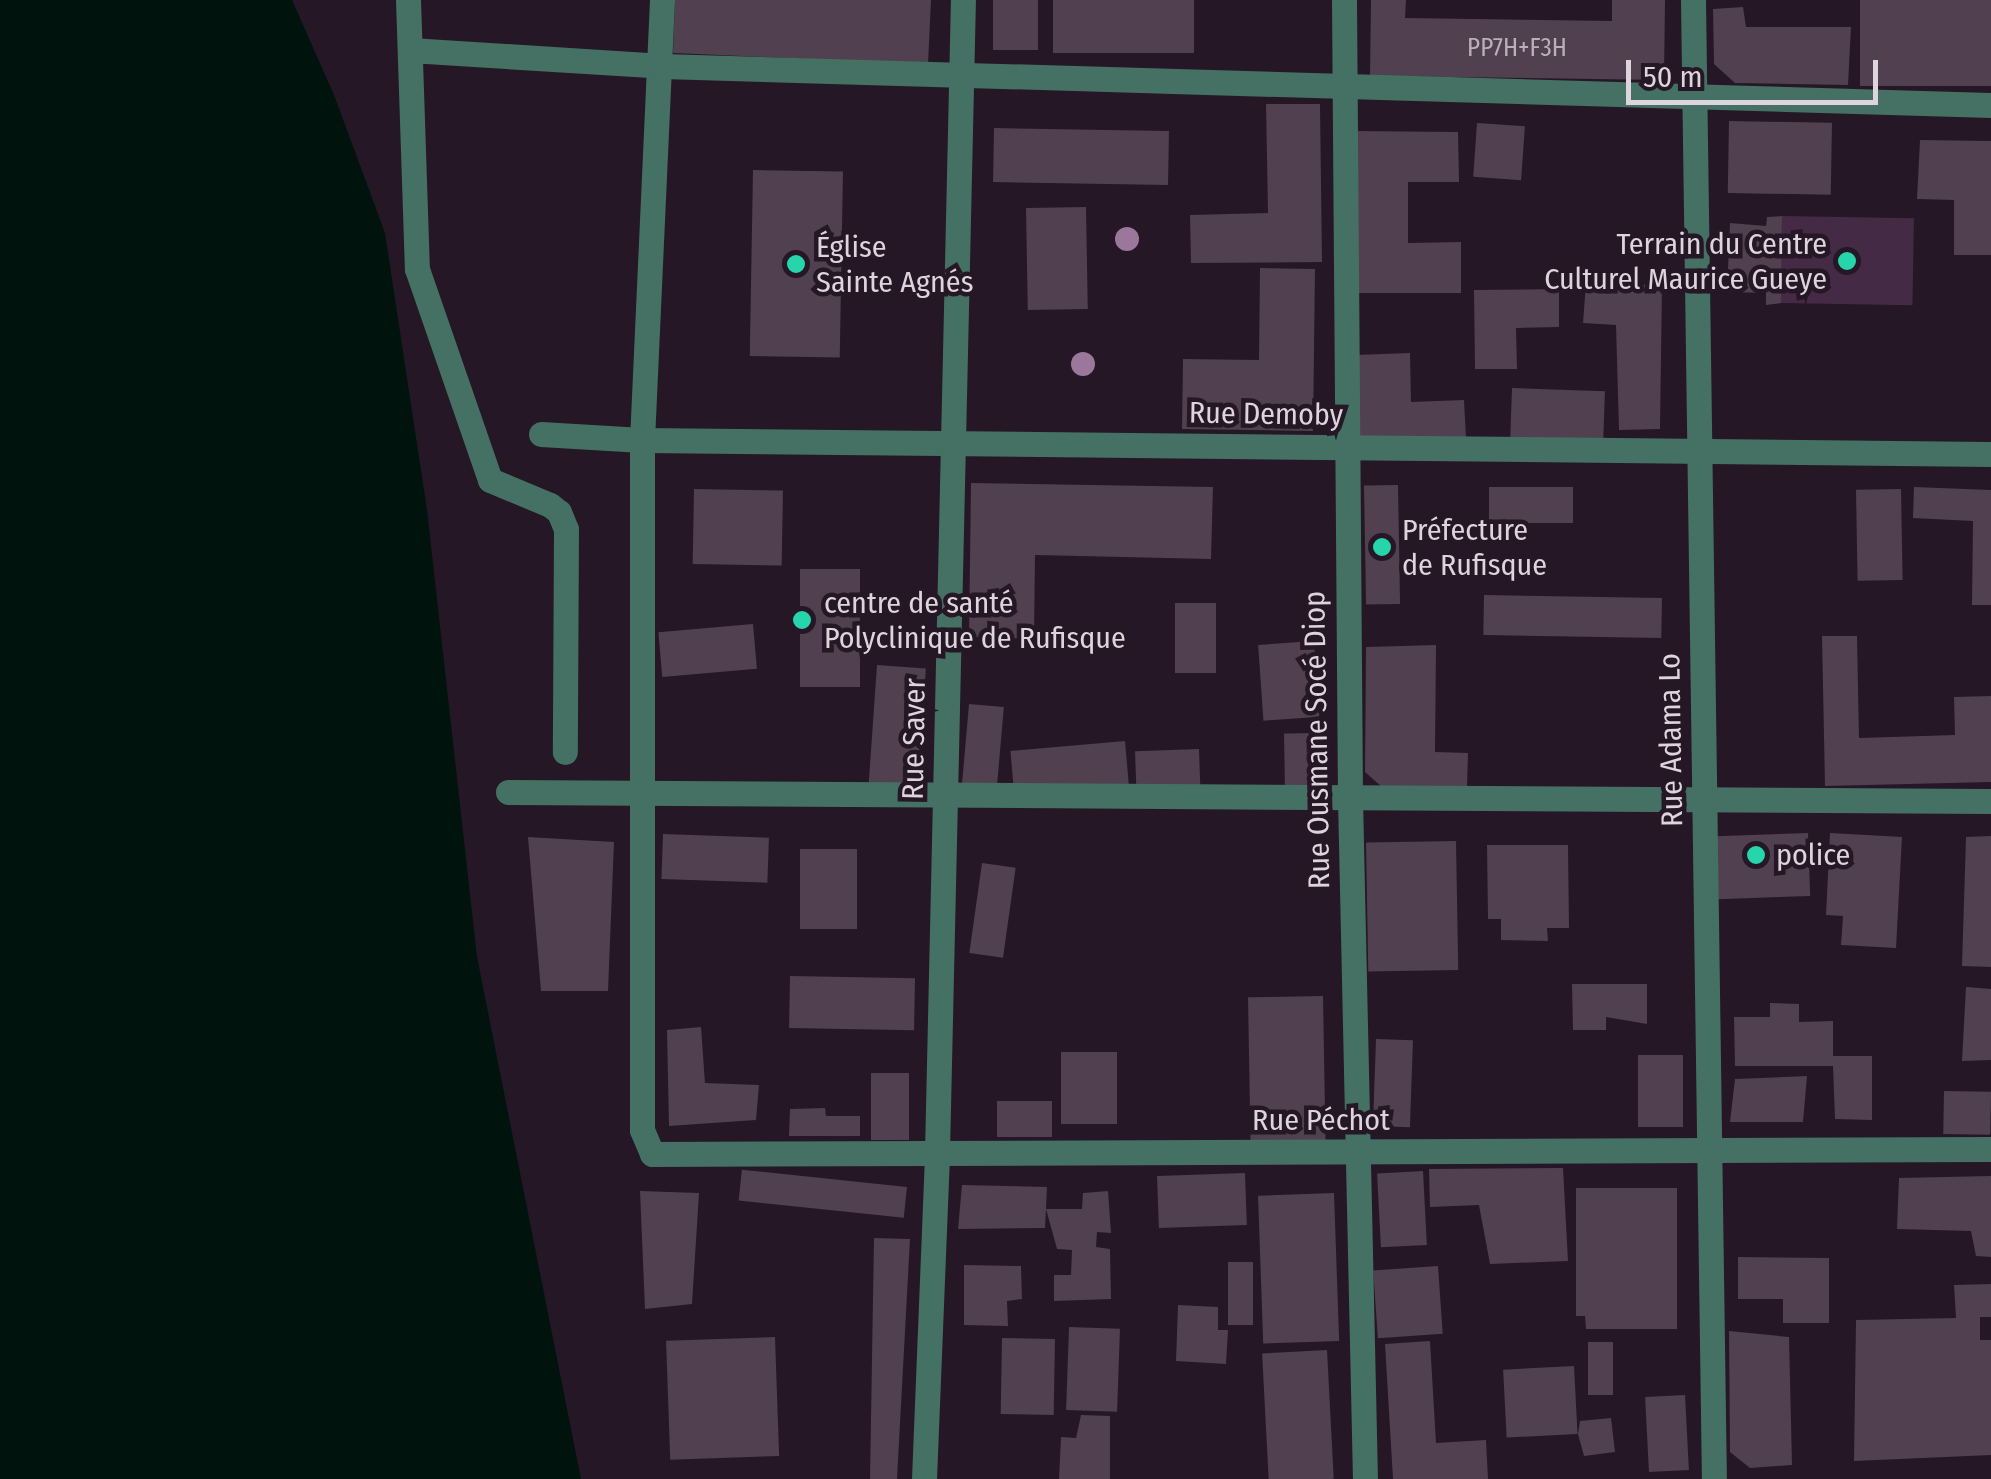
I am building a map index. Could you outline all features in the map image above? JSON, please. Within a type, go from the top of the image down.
[{"type":"street","points":[[408,0],[417,268],[490,480],[550,506],[559,512],[566,529],[565,752]]},
{"type":"street","points":[[645,793],[642,440],[662,0]]},
{"type":"street","name":"Rue Saver","points":[[924,1479],[937,1152],[962,0]]},
{"type":"street","name":"Rue Ousmane Socé Diop","points":[[1344,0],[1345,447],[1365,1479]]},
{"type":"street","name":"Rue Adama Lo","points":[[1693,0],[1714,1479]]},
{"type":"street","points":[[410,50],[662,66],[1991,104]]},
{"type":"street","name":"Rue Demoby","points":[[541,434],[642,440],[1991,454]]},
{"type":"street","points":[[508,792],[1991,801]]},
{"type":"street","name":"Rue Péchot","points":[[645,793],[642,1130],[652,1154],[1991,1149]]},
{"type":"shaded area","points":[[0,0],[292,0],[334,95],[385,233],[427,510],[477,957],[581,1479],[0,1479]]},
{"type":"shaded area","name":"Terrain du Centre Culturel Maurice Gueye","points":[[1782,216],[1914,218],[1912,305],[1780,303]]},
{"type":"building","points":[[675,0],[931,0],[928,64],[673,53]]},
{"type":"building","points":[[993,0],[1038,0],[1038,50],[993,50]]},
{"type":"building","points":[[1053,0],[1194,0],[1194,53],[1053,53]]},
{"type":"building","points":[[1371,0],[1406,0],[1405,18],[1612,21],[1612,0],[1665,0],[1664,80],[1370,76]]},
{"type":"building","points":[[1860,0],[1991,0],[1991,86],[1860,86]]},
{"type":"building","points":[[1743,7],[1746,27],[1851,27],[1848,85],[1735,83],[1714,64],[1713,9]]},
{"type":"building","points":[[1266,104],[1320,104],[1322,262],[1191,263],[1190,215],[1268,213]]},
{"type":"building","points":[[1729,121],[1832,123],[1831,195],[1728,193]]},
{"type":"building","points":[[1477,123],[1525,126],[1521,180],[1473,177]]},
{"type":"building","points":[[994,128],[1169,131],[1168,185],[993,182]]},
{"type":"building","points":[[1353,131],[1458,132],[1459,182],[1408,182],[1408,243],[1461,242],[1461,293],[1354,293]]},
{"type":"building","points":[[1920,140],[1991,141],[1991,255],[1954,255],[1954,200],[1917,199]]},
{"type":"building","name":"Église Sainte Agnés","points":[[753,170],[843,172],[840,358],[750,356]]},
{"type":"building","points":[[1086,207],[1088,309],[1028,310],[1026,208]]},
{"type":"building","points":[[1782,216],[1781,303],[1766,305],[1766,293],[1727,292],[1730,223],[1766,226],[1767,217]]},
{"type":"building","points":[[1260,268],[1315,269],[1313,431],[1182,429],[1183,359],[1259,360]]},
{"type":"building","points":[[1586,283],[1662,285],[1660,429],[1619,430],[1616,325],[1583,323]]},
{"type":"building","points":[[1559,289],[1559,327],[1516,328],[1517,369],[1475,369],[1474,290]]},
{"type":"building","points":[[1410,353],[1411,402],[1464,400],[1466,438],[1359,441],[1355,355]]},
{"type":"building","points":[[1512,388],[1605,391],[1603,440],[1510,437]]},
{"type":"building","points":[[971,483],[1213,487],[1211,559],[1035,555],[1034,639],[969,637]]},
{"type":"building","points":[[1398,485],[1400,604],[1366,605],[1364,486]]},
{"type":"building","points":[[1489,487],[1573,487],[1573,523],[1489,523]]},
{"type":"building","points":[[1914,487],[1991,490],[1991,605],[1972,605],[1973,521],[1913,518]]},
{"type":"building","points":[[694,489],[783,491],[782,566],[693,564]]},
{"type":"building","points":[[1901,489],[1903,580],[1858,581],[1856,490]]},
{"type":"building","points":[[800,569],[860,569],[860,687],[800,687]]},
{"type":"building","points":[[1484,595],[1662,598],[1661,638],[1483,635]]},
{"type":"building","points":[[1175,603],[1216,603],[1216,673],[1175,673]]},
{"type":"building","points":[[753,624],[757,669],[662,677],[658,632]]},
{"type":"building","points":[[1822,636],[1857,636],[1859,738],[1955,735],[1954,697],[1991,696],[1991,782],[1825,786]]},
{"type":"building","points":[[1314,641],[1319,717],[1263,721],[1258,645]]},
{"type":"building","points":[[1436,645],[1435,752],[1468,753],[1467,787],[1382,787],[1365,772],[1366,647]]},
{"type":"building","points":[[877,665],[926,668],[918,787],[869,784]]},
{"type":"building","points":[[969,704],[1004,707],[997,789],[962,786]]},
{"type":"building","points":[[1316,733],[1317,788],[1285,789],[1284,734]]},
{"type":"building","points":[[1125,741],[1129,789],[1015,799],[1010,751]]},
{"type":"building","points":[[1199,749],[1200,786],[1136,788],[1135,751]]},
{"type":"building","points":[[1808,833],[1810,896],[1718,899],[1716,836]]},
{"type":"building","points":[[1830,833],[1902,837],[1896,948],[1841,945],[1843,916],[1826,915]]},
{"type":"building","points":[[663,834],[769,838],[767,883],[661,879]]},
{"type":"building","points":[[1991,836],[1991,967],[1962,966],[1966,837]]},
{"type":"building","points":[[528,837],[614,842],[608,991],[541,991]]},
{"type":"building","points":[[1456,841],[1458,970],[1368,972],[1366,843]]},
{"type":"building","points":[[1487,845],[1568,845],[1569,928],[1547,928],[1548,941],[1501,940],[1501,919],[1488,919]]},
{"type":"building","points":[[800,849],[857,849],[857,929],[800,929]]},
{"type":"building","points":[[982,863],[1016,868],[1003,958],[969,953]]},
{"type":"building","points":[[790,976],[915,978],[914,1030],[789,1028]]},
{"type":"building","points":[[1572,984],[1647,984],[1647,1024],[1606,1017],[1606,1030],[1573,1030]]},
{"type":"building","points":[[1966,987],[1991,989],[1991,1060],[1962,1061]]},
{"type":"building","points":[[1323,996],[1326,1141],[1251,1142],[1248,997]]},
{"type":"building","points":[[1770,1003],[1799,1004],[1799,1022],[1833,1021],[1833,1056],[1872,1056],[1872,1120],[1835,1119],[1833,1066],[1735,1066],[1734,1017],[1770,1017]]},
{"type":"building","points":[[701,1027],[705,1083],[759,1085],[756,1120],[669,1126],[667,1030]]},
{"type":"building","points":[[1376,1039],[1413,1040],[1410,1127],[1373,1126]]},
{"type":"building","points":[[1061,1052],[1117,1052],[1117,1124],[1061,1124]]},
{"type":"building","points":[[1638,1055],[1683,1055],[1683,1127],[1638,1127]]},
{"type":"building","points":[[871,1073],[909,1073],[909,1140],[871,1140]]},
{"type":"building","points":[[1807,1076],[1803,1122],[1730,1122],[1735,1079]]},
{"type":"building","points":[[1944,1091],[1991,1092],[1990,1135],[1943,1134]]},
{"type":"building","points":[[997,1101],[1052,1101],[1052,1137],[997,1137]]},
{"type":"building","points":[[825,1108],[826,1116],[860,1116],[860,1136],[789,1136],[790,1109]]},
{"type":"building","points":[[1563,1168],[1568,1261],[1490,1264],[1479,1205],[1430,1207],[1429,1169]]},
{"type":"building","points":[[742,1170],[907,1187],[904,1218],[739,1200]]},
{"type":"building","points":[[1423,1171],[1427,1245],[1381,1247],[1377,1173]]},
{"type":"building","points":[[1245,1173],[1247,1225],[1159,1228],[1157,1176]]},
{"type":"building","points":[[1991,1176],[1991,1257],[1976,1256],[1971,1231],[1897,1229],[1899,1178]]},
{"type":"building","points":[[962,1185],[1047,1187],[1045,1228],[958,1229]]},
{"type":"building","points":[[1576,1188],[1677,1188],[1677,1329],[1586,1329],[1585,1316],[1576,1316]]},
{"type":"building","points":[[640,1191],[699,1193],[692,1304],[645,1309]]},
{"type":"building","points":[[1108,1191],[1111,1233],[1097,1232],[1096,1247],[1110,1249],[1111,1299],[1054,1301],[1054,1275],[1071,1275],[1072,1250],[1057,1249],[1046,1209],[1082,1209],[1083,1193]]},
{"type":"building","points":[[1334,1193],[1339,1341],[1263,1344],[1258,1196]]},
{"type":"building","points":[[874,1238],[910,1239],[897,1479],[870,1479]]},
{"type":"building","points":[[1738,1257],[1829,1258],[1829,1323],[1783,1323],[1783,1299],[1738,1299]]},
{"type":"building","points":[[1228,1262],[1253,1262],[1253,1325],[1228,1325]]},
{"type":"building","points":[[964,1265],[1021,1266],[1022,1299],[1007,1301],[1008,1326],[964,1325]]},
{"type":"building","points":[[1438,1266],[1443,1334],[1378,1338],[1373,1271]]},
{"type":"building","points":[[1991,1284],[1991,1317],[1980,1317],[1980,1340],[1991,1340],[1991,1455],[1854,1461],[1856,1320],[1956,1318],[1954,1285]]},
{"type":"building","points":[[1178,1305],[1218,1307],[1218,1330],[1228,1330],[1226,1364],[1176,1361]]},
{"type":"building","points":[[1069,1327],[1120,1329],[1117,1412],[1066,1410]]},
{"type":"building","points":[[1729,1331],[1789,1337],[1792,1465],[1750,1468],[1730,1452]]},
{"type":"building","points":[[775,1337],[779,1456],[670,1460],[666,1341]]},
{"type":"building","points":[[1002,1338],[1055,1339],[1054,1415],[1001,1414]]},
{"type":"building","points":[[1430,1341],[1436,1443],[1486,1440],[1488,1479],[1393,1479],[1385,1344]]},
{"type":"building","points":[[1588,1342],[1613,1342],[1613,1395],[1588,1395]]},
{"type":"building","points":[[1327,1350],[1334,1479],[1269,1479],[1262,1353]]},
{"type":"building","points":[[1574,1366],[1578,1434],[1507,1438],[1503,1370]]},
{"type":"building","points":[[1685,1395],[1689,1470],[1649,1472],[1645,1397]]},
{"type":"building","points":[[1081,1415],[1110,1416],[1110,1479],[1059,1479],[1061,1437],[1076,1438]]},
{"type":"building","points":[[1611,1418],[1615,1452],[1584,1456],[1578,1434],[1580,1421]]},
{"type":"place","name":"Terrain du Centre Culturel Maurice Gueye","points":[[1847,261]]},
{"type":"place","name":"Église Sainte Agnés","points":[[796,264]]},
{"type":"place","name":"Préfecture de Rufisque","points":[[1382,547]]},
{"type":"place","name":"centre de santé Polyclinique de Rufisque","points":[[802,620]]},
{"type":"place","name":"police","points":[[1756,855]]}]
